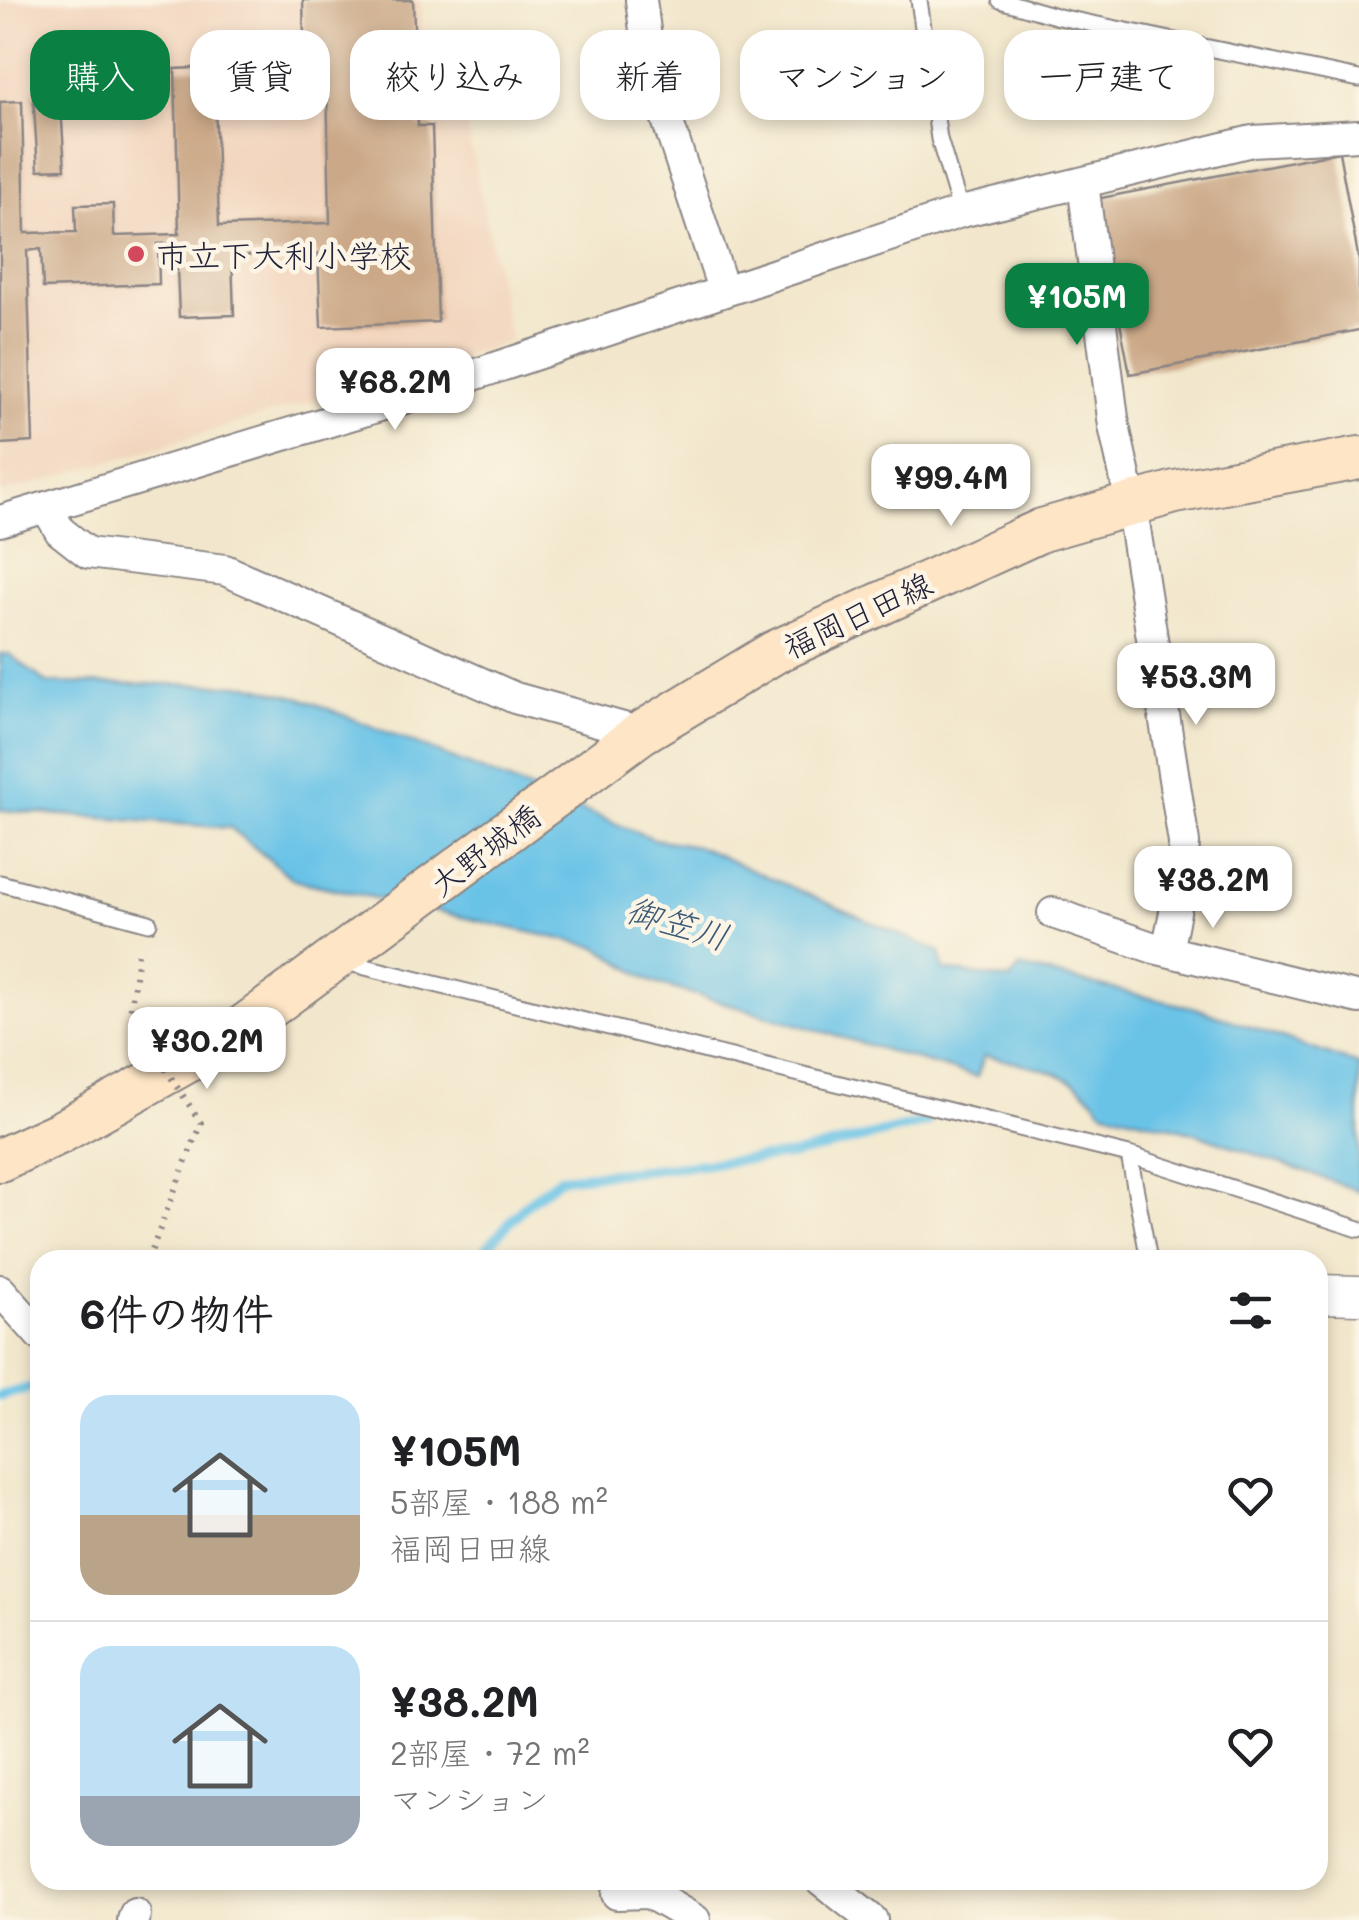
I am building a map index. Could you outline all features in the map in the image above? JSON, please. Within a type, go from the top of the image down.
[{"type":"main road","name":"福岡日田線","points":[[624,745],[775,652],[1042,530],[1131,503],[1359,458]]},
{"type":"main road","name":"大野城橋","points":[[350,950],[624,745]]},
{"type":"main road","points":[[0,1160],[59,1133],[224,1040],[350,950]]},
{"type":"street","points":[[641,0],[650,68],[723,288]]},
{"type":"street","points":[[0,521],[393,402],[723,288],[960,212],[1252,141],[1359,135]]},
{"type":"street","points":[[1083,183],[1114,426],[1131,503],[1184,844],[1182,878],[1167,951]]},
{"type":"street","points":[[46,508],[60,531],[88,552],[225,570],[624,745]]},
{"type":"street","points":[[1053,912],[1167,951],[1359,998]]},
{"type":"street","points":[[0,1290],[30,1324]]},
{"type":"street","points":[[1328,1294],[1359,1295]]},
{"type":"street","points":[[834,1890],[872,1920]]},
{"type":"street","points":[[617,1898],[649,1893],[695,1920]]},
{"type":"lane","points":[[918,0],[939,138],[960,212]]},
{"type":"lane","points":[[1000,0],[1059,17],[1359,78]]},
{"type":"lane","points":[[0,884],[149,923]]},
{"type":"lane","points":[[350,950],[1129,1155],[1359,1229]]},
{"type":"lane","points":[[1129,1155],[1147,1250]]},
{"type":"path","points":[[138,954],[130,1014],[201,1123],[152,1250]]},
{"type":"shaded area","points":[[0,0],[421,0],[423,30],[350,30],[350,120],[465,120],[511,342],[0,494]]},
{"type":"water","name":"御笠川","points":[[0,654],[9,654],[47,683],[248,685],[301,698],[654,839],[697,846],[940,952],[944,970],[1010,980],[1020,967],[1202,1010],[1359,1065],[1359,1191],[1192,1132],[1102,1110],[1079,1086],[1034,1066],[984,1056],[977,1077],[652,982],[597,947],[294,880],[231,828],[0,810]]},
{"type":"building","points":[[303,0],[413,0],[414,30],[350,30],[350,120],[418,120],[418,126],[432,126],[438,322],[321,327],[318,253],[232,256],[234,315],[179,317],[176,243],[158,244],[159,284],[43,288],[41,249],[27,251],[33,442],[0,444],[0,102],[22,101],[25,233],[76,232],[75,205],[113,204],[114,236],[179,234],[175,69],[190,68],[190,120],[216,120],[219,226],[330,223],[330,30],[304,30]]},
{"type":"building","points":[[35,120],[62,120],[65,169],[38,170]]},
{"type":"building","points":[[1339,152],[1359,261],[1359,330],[1130,374],[1096,199]]},
{"type":"waterway","points":[[485,1250],[525,1205],[560,1178],[794,1155],[927,1122]]},
{"type":"waterway","points":[[0,1396],[30,1388]]},
{"type":"place","name":"市立下大利小学校","points":[[136,254]]}]
